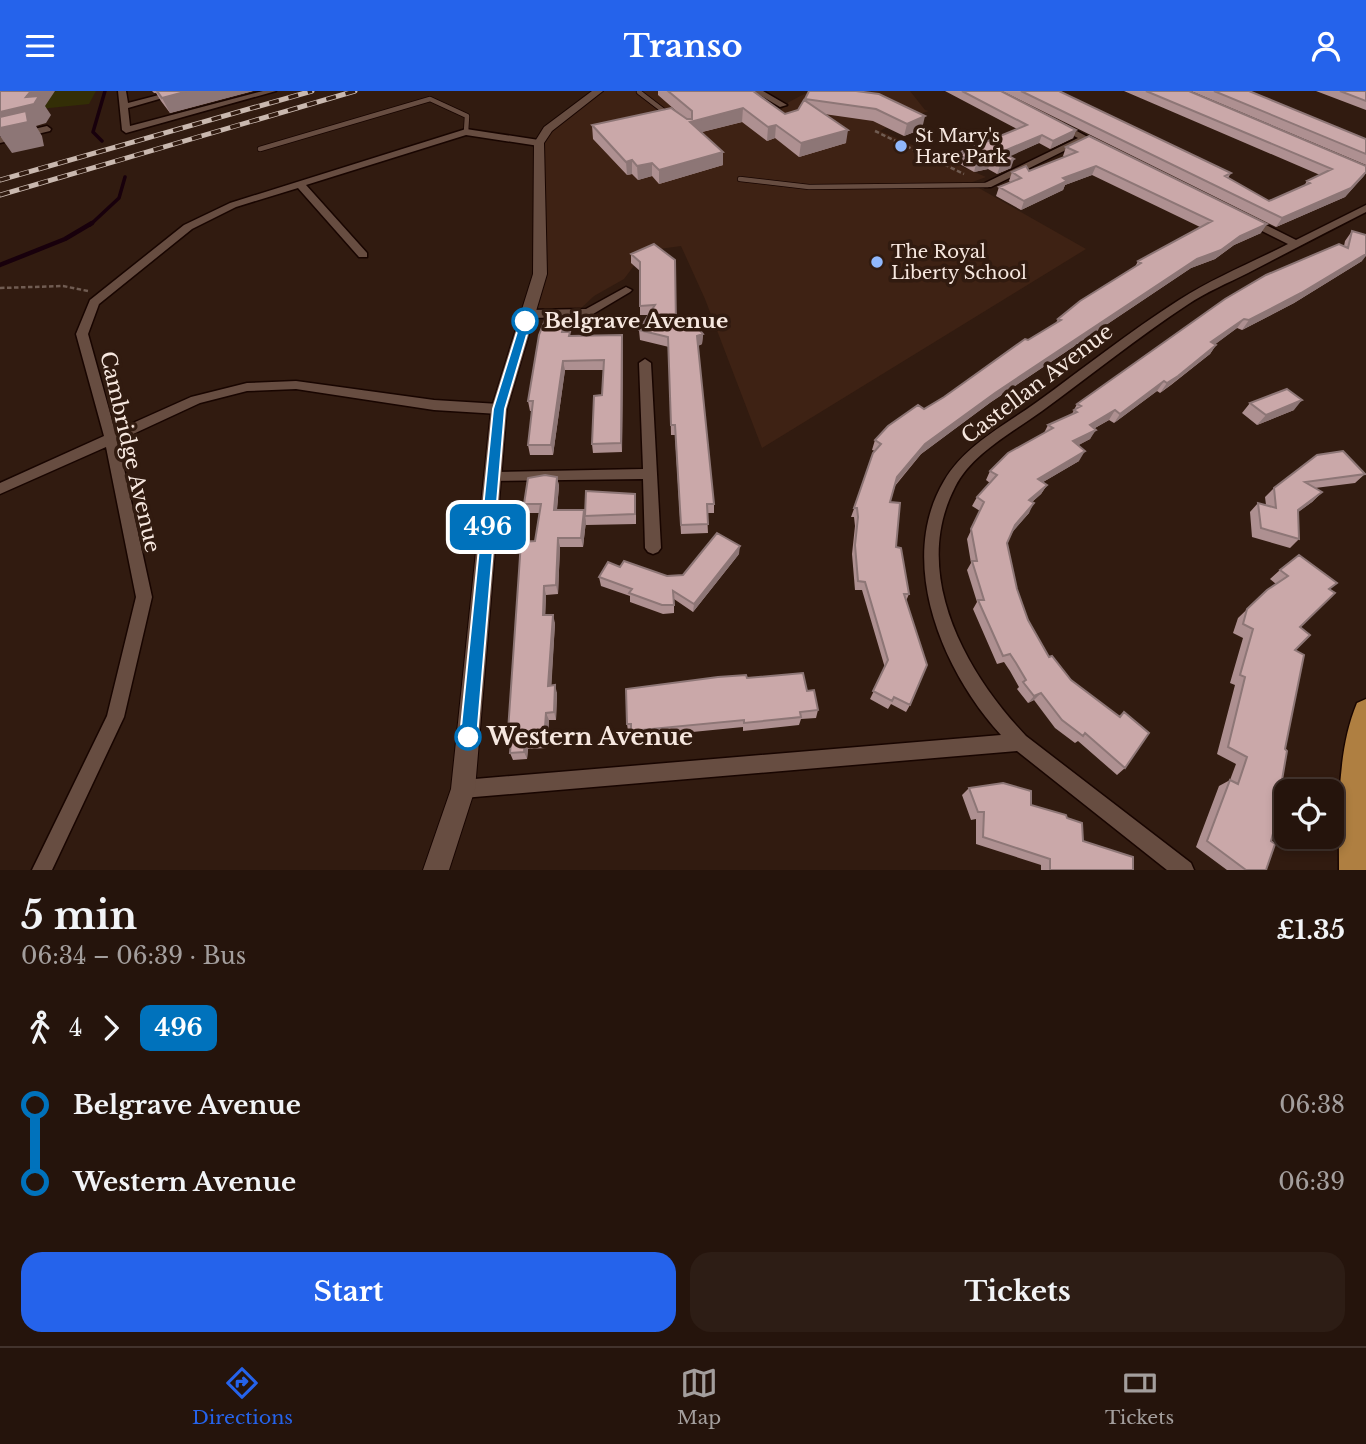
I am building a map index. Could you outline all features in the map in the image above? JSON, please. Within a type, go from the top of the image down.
[{"type":"main road","points":[[1353,870],[1352,824],[1357,745],[1366,711]]},
{"type":"street","points":[[122,91],[126,130],[272,91]]},
{"type":"street","points":[[124,107],[183,91]]},
{"type":"street","points":[[436,870],[463,789],[499,409],[540,274],[539,143],[548,129],[598,91]]},
{"type":"street","points":[[757,91],[783,104]]},
{"type":"street","points":[[1050,121],[1109,150]]},
{"type":"street","points":[[0,140],[47,129]]},
{"type":"street","name":"Cambridge Avenue","points":[[42,870],[115,717],[144,597],[111,439],[82,334],[94,302],[188,227],[233,205],[466,132],[539,143]]},
{"type":"street","points":[[988,185],[1086,138]]},
{"type":"street","points":[[300,184],[363,255]]},
{"type":"street","name":"Castellan Avenue","points":[[1184,870],[1019,742],[961,664],[944,625],[934,590],[932,539],[946,489],[958,471],[982,448],[1168,313],[1208,289],[1362,214]]},
{"type":"street","points":[[1239,216],[1297,244]]},
{"type":"street","points":[[527,314],[588,313],[626,290]]},
{"type":"street","points":[[645,363],[653,548]]},
{"type":"street","points":[[0,489],[196,400],[247,387],[296,385],[434,405],[499,409]]},
{"type":"street","points":[[493,477],[650,474]]},
{"type":"street","points":[[463,789],[1019,742]]},
{"type":"lane","points":[[640,91],[677,121]]},
{"type":"lane","points":[[260,149],[430,99],[467,116],[466,132]]},
{"type":"lane","points":[[740,179],[822,187],[988,185]]},
{"type":"path","points":[[875,131],[988,185]]},
{"type":"path","points":[[0,288],[63,286],[104,294]]},
{"type":"shaded area","points":[[0,91],[96,91],[89,104],[0,113]]},
{"type":"shaded area","name":"The Royal Liberty School","points":[[598,91],[742,91],[782,112],[789,102],[810,91],[910,91],[925,110],[929,111],[903,119],[880,131],[986,177],[970,183],[1086,249],[762,448],[705,299],[681,246],[645,251],[624,279],[594,296],[577,312],[528,314],[540,274],[539,143],[548,129]]},
{"type":"building","points":[[0,91],[31,91],[26,97],[39,96],[34,104],[0,112]]},
{"type":"building","points":[[157,91],[188,91],[162,98]]},
{"type":"building","points":[[668,91],[753,91],[785,114],[798,110],[804,100],[848,130],[801,143],[776,125],[768,127],[743,108],[690,122],[723,152],[659,170],[652,163],[637,166],[632,160],[626,162],[592,125],[671,108],[687,119],[692,119],[692,111]]},
{"type":"building","points":[[809,91],[879,94],[925,116],[907,124],[876,109],[805,99]]},
{"type":"building","points":[[962,91],[1001,91],[1076,130],[1053,141],[1042,135],[1002,152],[1014,159],[1000,166],[991,161],[976,164],[960,155],[964,153],[961,152],[1027,125]]},
{"type":"building","points":[[1021,91],[1059,91],[1231,173],[1225,176],[1269,201],[1310,183],[1307,181],[1332,169],[1146,91],[1189,91],[1366,166],[1366,172],[1351,188],[1282,218]]},
{"type":"building","points":[[1214,91],[1249,91],[1366,139],[1366,154]]},
{"type":"building","points":[[1340,91],[1366,91],[1366,101]]},
{"type":"building","points":[[26,111],[28,122],[0,128],[0,117]]},
{"type":"building","points":[[1089,136],[1267,224],[1240,236],[1221,250],[1197,259],[995,393],[925,444],[897,477],[890,502],[900,503],[896,547],[901,548],[909,594],[904,594],[927,665],[910,705],[894,697],[892,701],[873,691],[888,660],[865,582],[858,581],[855,545],[858,517],[857,508],[854,508],[873,453],[881,444],[875,440],[888,426],[918,405],[924,409],[1025,339],[1028,340],[1061,320],[1058,319],[1080,301],[1141,263],[1138,261],[1212,221],[1096,166],[1063,178],[1067,181],[1024,201],[999,187],[1021,178],[1012,172],[1026,166],[1029,171],[1077,152],[1066,147]]},
{"type":"building","points":[[1352,231],[1366,235],[1366,254],[1301,293],[1249,320],[1244,319],[1211,342],[1216,345],[1178,376],[1167,383],[1164,381],[1120,414],[1115,410],[1090,425],[1096,430],[1073,441],[1085,451],[1038,479],[1047,485],[1029,500],[1034,503],[1015,525],[1007,543],[1017,589],[1028,620],[1049,657],[1052,656],[1071,680],[1120,717],[1124,712],[1149,733],[1125,768],[1085,733],[1083,736],[1062,720],[1041,693],[1034,696],[1023,682],[1026,680],[1010,654],[1003,656],[978,600],[984,600],[972,561],[977,561],[971,529],[984,502],[977,497],[997,475],[990,471],[1008,453],[1053,428],[1048,425],[1077,412],[1074,410],[1081,406],[1077,404],[1225,299],[1266,275],[1339,244],[1348,248]]},
{"type":"building","points":[[654,244],[675,260],[676,326],[692,321],[703,334],[697,336],[714,504],[707,504],[708,524],[681,525],[675,425],[671,425],[668,337],[639,330],[655,305],[640,306],[640,262],[631,254]]},
{"type":"building","points":[[547,315],[566,316],[562,332],[570,332],[569,336],[622,335],[621,443],[592,444],[594,396],[602,395],[604,360],[563,361],[551,445],[528,445],[533,401],[528,401],[539,335]]},
{"type":"building","points":[[1287,389],[1302,400],[1266,415],[1250,403]]},
{"type":"building","points":[[1343,451],[1365,474],[1305,482],[1322,492],[1298,510],[1299,539],[1261,528],[1258,503],[1276,508],[1274,488],[1317,455]]},
{"type":"building","points":[[545,475],[557,477],[554,510],[584,510],[581,538],[558,538],[556,585],[544,586],[543,615],[553,615],[548,686],[555,685],[554,712],[546,713],[544,741],[525,742],[524,752],[510,753],[512,731],[508,731],[521,542],[535,541],[541,504],[524,504],[528,478]]},
{"type":"building","points":[[586,491],[635,494],[635,514],[585,516]]},
{"type":"building","points":[[717,533],[740,546],[694,604],[673,591],[674,605],[662,605],[629,593],[632,589],[599,577],[608,562],[620,567],[624,561],[667,576],[683,575]]},
{"type":"building","points":[[1299,555],[1337,583],[1329,589],[1335,593],[1300,627],[1310,635],[1295,650],[1304,655],[1285,749],[1287,751],[1282,779],[1274,779],[1274,830],[1271,841],[1274,847],[1266,870],[1246,870],[1207,841],[1230,780],[1238,784],[1247,757],[1228,747],[1245,677],[1240,675],[1253,629],[1243,624],[1247,609],[1267,590],[1288,576],[1280,570]]},
{"type":"building","points":[[803,673],[807,691],[814,690],[818,710],[800,712],[801,717],[631,731],[631,724],[627,724],[626,689],[718,677],[746,675],[747,678]]},
{"type":"building","points":[[1003,783],[1031,791],[1031,805],[1066,815],[1067,818],[1082,823],[1083,841],[1133,857],[1133,870],[1050,870],[1050,859],[983,837],[984,812],[978,812],[969,788]]},
{"type":"waterway","points":[[102,141],[93,132],[105,91]]},
{"type":"waterway","points":[[90,225],[119,198],[125,177]]},
{"type":"waterway","points":[[0,265],[65,239],[92,223]]},
{"type":"railway","points":[[0,180],[312,91]]},
{"type":"railway","points":[[0,195],[355,91]]},
{"type":"bus line","name":"496","points":[[468,737],[499,409],[525,321]]},
{"type":"place","name":"St Mary's Hare Park","points":[[901,146]]},
{"type":"place","name":"The Royal Liberty School","points":[[877,262]]},
{"type":"place","name":"Belgrave Avenue","points":[[525,321]]},
{"type":"place","name":"Western Avenue","points":[[468,737]]}]
